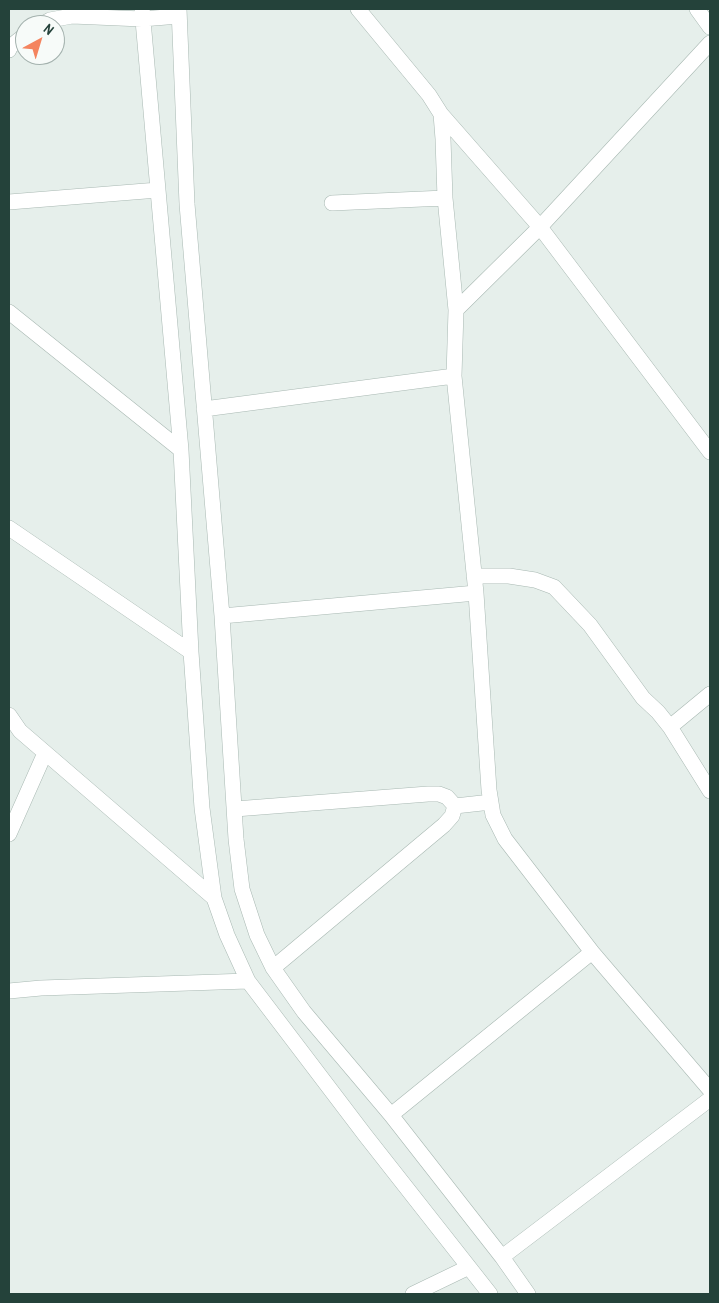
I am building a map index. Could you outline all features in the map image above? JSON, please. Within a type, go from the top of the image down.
[{"type":"street","points":[[358,9],[429,95],[440,114],[540,227],[710,452]]},
{"type":"street","points":[[697,9],[710,26]]},
{"type":"street","points":[[65,17],[179,12],[186,204],[222,616],[236,839],[242,889],[257,936],[273,968],[304,1012],[391,1115],[528,1294]]},
{"type":"street","points":[[142,14],[181,450],[190,652],[202,808],[214,898],[227,935],[248,981],[365,1135],[490,1294]]},
{"type":"street","points":[[456,310],[540,227],[710,43]]},
{"type":"street","points":[[440,114],[443,139],[445,198],[456,310],[454,376],[476,593],[489,790],[494,815],[504,839],[592,952],[710,1090]]},
{"type":"street","points":[[9,202],[158,190]]},
{"type":"street","points":[[332,203],[445,198]]},
{"type":"street","points":[[9,312],[181,450]]},
{"type":"street","points":[[204,410],[454,376]]},
{"type":"street","points":[[9,528],[190,652]]},
{"type":"street","points":[[474,576],[509,576],[535,580],[554,587],[590,626],[644,698],[670,727],[710,791]]},
{"type":"street","points":[[222,616],[476,593]]},
{"type":"street","points":[[670,727],[710,694]]},
{"type":"street","points":[[9,716],[20,731],[214,898]]},
{"type":"street","points":[[9,834],[45,753]]},
{"type":"street","points":[[235,809],[428,794],[447,796],[455,806]]},
{"type":"street","points":[[455,806],[491,802]]},
{"type":"street","points":[[273,968],[444,825],[452,816],[455,806]]},
{"type":"street","points":[[391,1115],[592,952]]},
{"type":"street","points":[[9,991],[41,988],[248,981]]},
{"type":"street","points":[[502,1258],[710,1100]]},
{"type":"street","points":[[414,1294],[469,1267]]}]
